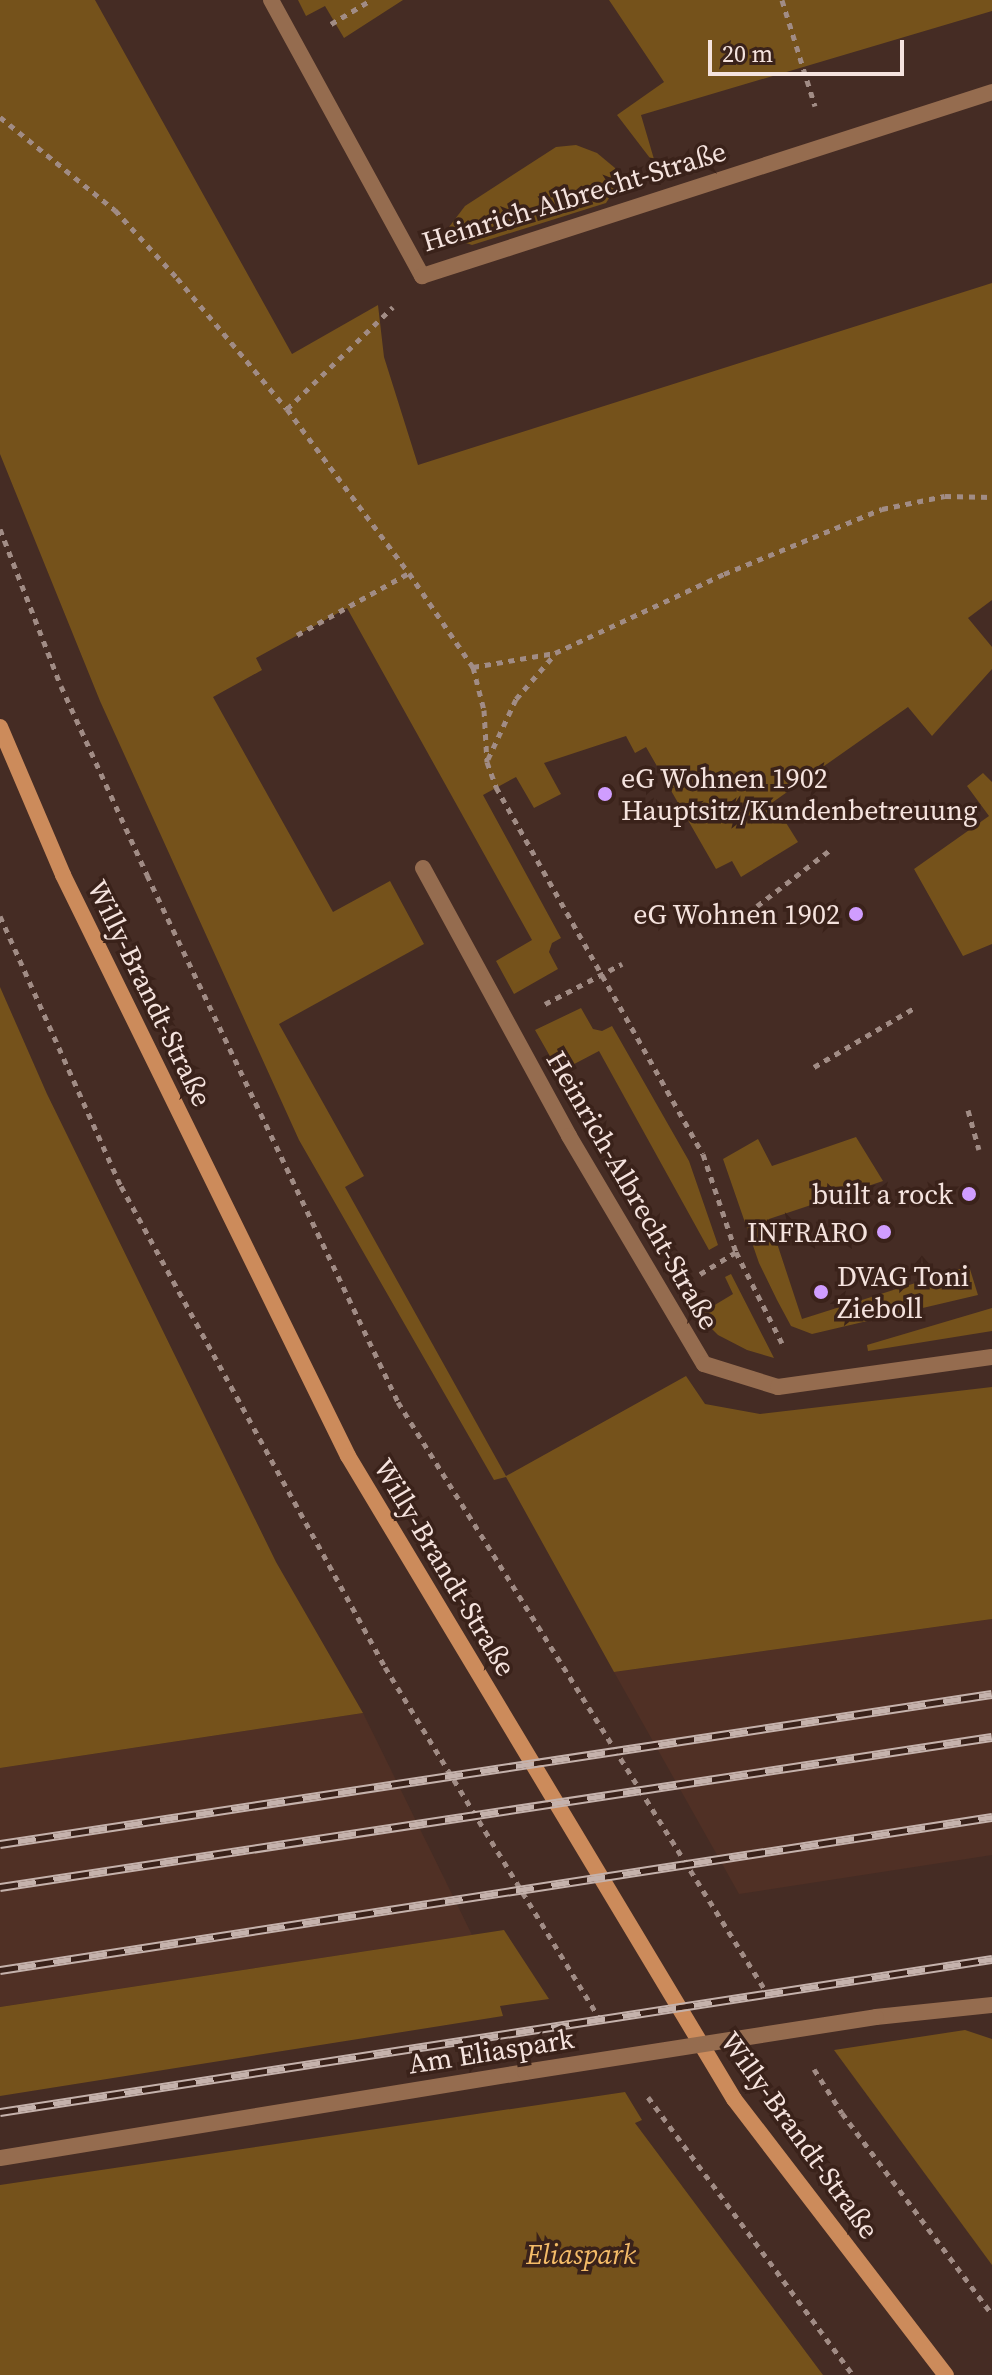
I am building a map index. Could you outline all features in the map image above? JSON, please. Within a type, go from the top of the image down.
[{"type":"main road","name":"Willy-Brandt-Straße","points":[[0,727],[63,875],[348,1456],[734,2099],[946,2375]]},
{"type":"street","name":"Heinrich-Albrecht-Straße","points":[[271,0],[422,276],[992,92]]},
{"type":"street","name":"Heinrich-Albrecht-Straße","points":[[423,868],[662,1298],[704,1364],[778,1387],[992,1357]]},
{"type":"street","name":"Am Eliaspark","points":[[0,2158],[876,2017],[992,2005]]},
{"type":"path","points":[[335,22],[371,0]]},
{"type":"path","points":[[782,0],[827,145]]},
{"type":"path","points":[[0,117],[115,210],[287,409],[409,573],[473,667],[484,710],[487,762],[496,787],[703,1154],[736,1252],[804,1384]]},
{"type":"path","points":[[287,409],[402,299]]},
{"type":"path","points":[[473,667],[555,653],[724,574],[882,509],[945,496],[992,497]]},
{"type":"path","points":[[0,529],[61,686],[398,1402],[775,2006]]},
{"type":"path","points":[[297,635],[409,573]]},
{"type":"path","points":[[487,762],[516,699],[555,653]]},
{"type":"path","points":[[757,906],[830,850]]},
{"type":"path","points":[[0,916],[121,1186],[385,1667],[601,2020]]},
{"type":"path","points":[[508,1025],[622,964]]},
{"type":"path","points":[[814,1067],[916,1007]]},
{"type":"path","points":[[968,1110],[979,1150]]},
{"type":"path","points":[[808,2060],[842,2113],[992,2314]]},
{"type":"path","points":[[643,2088],[853,2375]]},
{"type":"shaded area","points":[[992,1619],[992,1855],[739,1894],[614,1672]]},
{"type":"shaded area","points":[[363,1713],[472,1935],[0,2007],[0,1768]]},
{"type":"green space","points":[[0,0],[95,0],[292,354],[378,305],[384,357],[418,465],[992,283],[992,600],[968,618],[992,647],[992,669],[932,736],[908,707],[773,802],[798,842],[741,877],[732,861],[716,869],[646,747],[635,753],[626,736],[544,763],[561,794],[534,808],[516,777],[483,795],[561,938],[552,943],[549,952],[558,969],[514,994],[496,961],[532,940],[347,608],[256,658],[262,670],[213,697],[333,912],[390,881],[424,944],[279,1024],[364,1176],[345,1187],[506,1476],[686,1376],[705,1404],[760,1414],[992,1387],[992,1619],[614,1672],[506,1477],[494,1480],[299,1140],[100,701],[0,454]]},
{"type":"green space","points":[[298,0],[403,0],[344,38],[325,6],[306,16]]},
{"type":"green space","points":[[609,0],[992,0],[992,11],[641,115],[656,166],[617,115],[664,82]]},
{"type":"green space","points":[[576,145],[597,153],[615,168],[616,187],[606,203],[472,245],[454,239],[449,227],[465,206],[556,147]]},
{"type":"green space","points":[[983,773],[992,782],[992,944],[963,956],[914,869],[989,816],[967,786]]},
{"type":"green space","points":[[0,987],[47,1094],[276,1562],[363,1713],[0,1768]]},
{"type":"green space","points":[[581,1008],[593,1029],[602,1031],[612,1026],[689,1161],[718,1245],[709,1250],[599,1051],[559,1072],[535,1030]]},
{"type":"green space","points":[[856,1137],[883,1181],[769,1219],[802,1319],[969,1266],[978,1295],[812,1334],[791,1326],[777,1300],[759,1263],[723,1159],[758,1139],[772,1166]]},
{"type":"green space","points":[[731,1274],[774,1358],[747,1350],[718,1335],[698,1315],[733,1294],[725,1277]]},
{"type":"green space","points":[[992,1308],[992,1331],[868,1351],[867,1345]]},
{"type":"green space","points":[[504,1930],[549,1999],[500,2006],[503,2016],[0,2096],[0,2007]]},
{"type":"green space","points":[[965,2030],[992,2039],[992,2265],[834,2050]]},
{"type":"green space","name":"Eliaspark","points":[[625,2092],[642,2120],[635,2123],[823,2375],[0,2375],[0,2185]]},
{"type":"railway","points":[[0,1844],[992,1694]]},
{"type":"railway","points":[[0,1887],[992,1737]]},
{"type":"railway","points":[[0,1970],[992,1817]]},
{"type":"railway","points":[[0,2112],[992,1959]]},
{"type":"place","name":"eG Wohnen 1902 Hauptsitz/Kundenbetreuung","points":[[605,794]]},
{"type":"place","name":"eG Wohnen 1902","points":[[856,914]]},
{"type":"place","name":"built a rock","points":[[969,1194]]},
{"type":"place","name":"INFRARO","points":[[884,1232]]},
{"type":"place","name":"DVAG Toni Zieboll","points":[[821,1292]]}]
